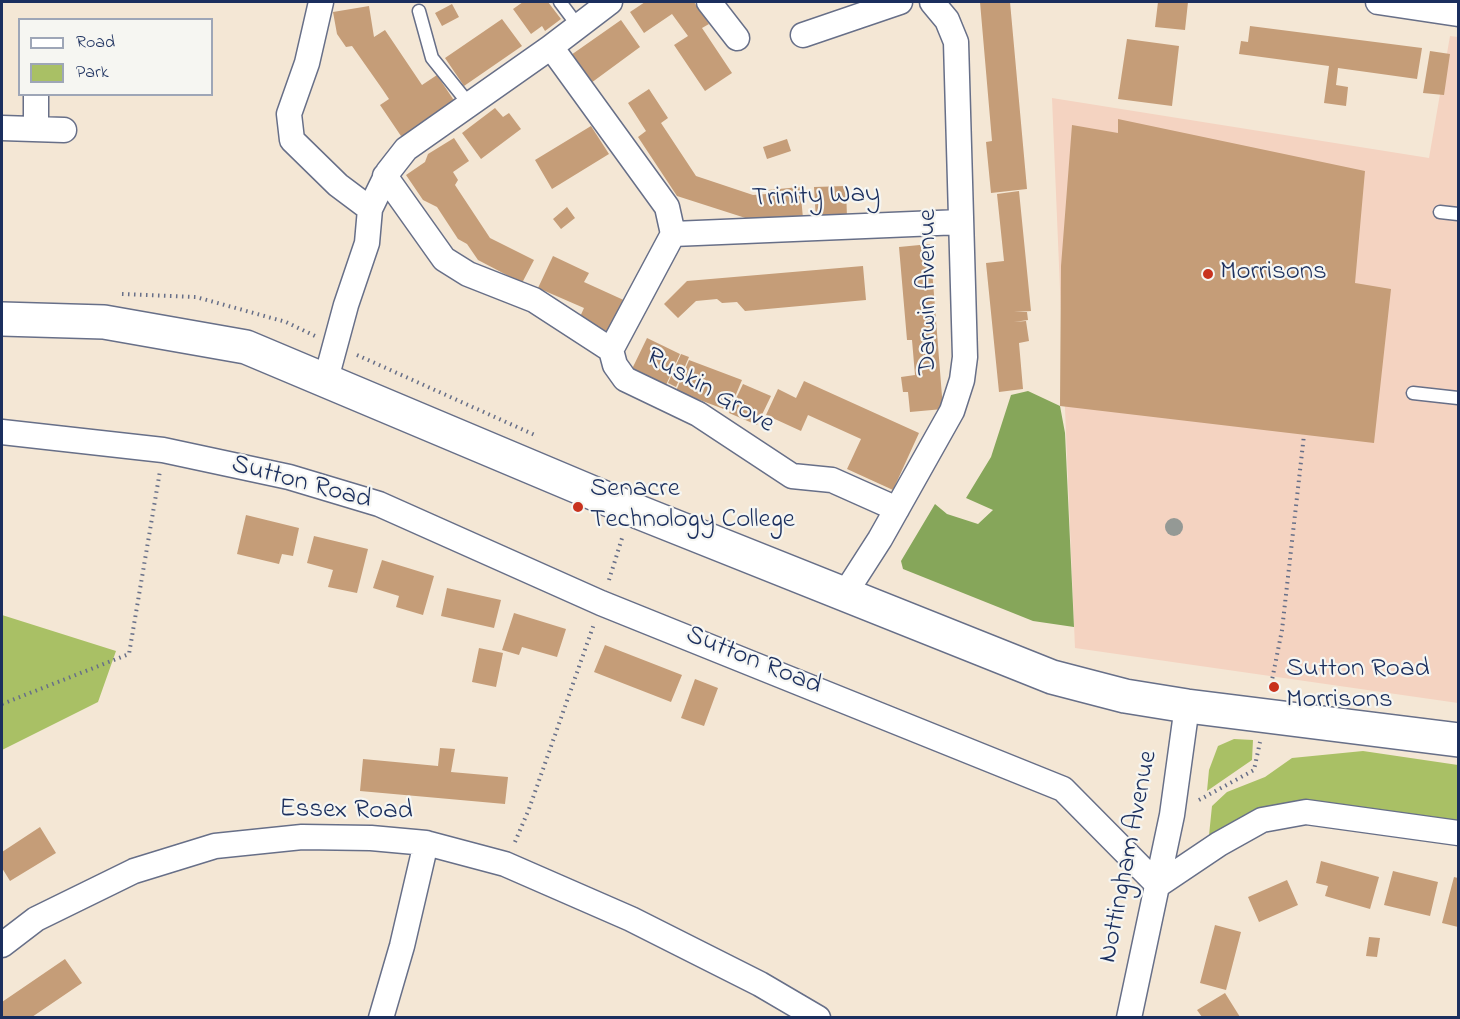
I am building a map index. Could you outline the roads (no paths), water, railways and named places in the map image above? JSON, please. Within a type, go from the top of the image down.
[{"type":"main road","points":[[2,319],[104,322],[246,347],[631,509],[1052,677],[1125,696],[1187,706],[1268,703],[1458,740]]},
{"type":"street","points":[[321,2],[307,63],[289,114],[292,140],[338,185],[370,209]]},
{"type":"street","points":[[326,379],[346,305],[367,243],[370,209],[385,176],[406,149],[551,47],[610,2]]},
{"type":"street","points":[[709,2],[737,38]]},
{"type":"street","points":[[803,35],[900,2]]},
{"type":"street","name":"Darwin Avenue","points":[[844,595],[897,509],[952,411],[962,380],[965,357],[956,42],[947,20],[932,2]]},
{"type":"street","points":[[1378,2],[1458,14]]},
{"type":"street","points":[[551,47],[667,207],[673,234],[611,350]]},
{"type":"street","points":[[36,96],[36,129]]},
{"type":"street","points":[[2,128],[64,130]]},
{"type":"street","name":"Ruskin Grove","points":[[385,176],[430,242],[456,268],[534,300],[611,350],[615,365],[625,380],[707,419],[792,476],[832,480],[897,509]]},
{"type":"street","name":"Trinity Way","points":[[673,234],[962,222]]},
{"type":"street","name":"Sutton Road","points":[[2,432],[163,450],[289,477],[379,504],[601,603],[1063,789],[1158,885]]},
{"type":"street","name":"Nottingham Avenue","points":[[1130,1017],[1172,815],[1187,706]]},
{"type":"street","points":[[1158,885],[1219,844],[1262,820],[1306,812],[1458,833]]},
{"type":"street","name":"Essex Road","points":[[2,945],[36,919],[134,872],[215,846],[302,837],[370,837],[426,843],[505,864],[631,919],[760,984],[818,1017]]},
{"type":"street","points":[[381,1017],[402,946],[426,843]]},
{"type":"lane","points":[[560,2],[578,26]]},
{"type":"lane","points":[[419,11],[432,58],[469,104]]},
{"type":"lane","points":[[1440,212],[1458,214]]},
{"type":"lane","points":[[1413,393],[1458,398]]},
{"type":"place","name":"Morrisons","points":[[1208,274]]},
{"type":"place","name":"Senacre Technology College","points":[[578,507]]},
{"type":"place","name":"Sutton Road Morrisons","points":[[1274,687]]}]
